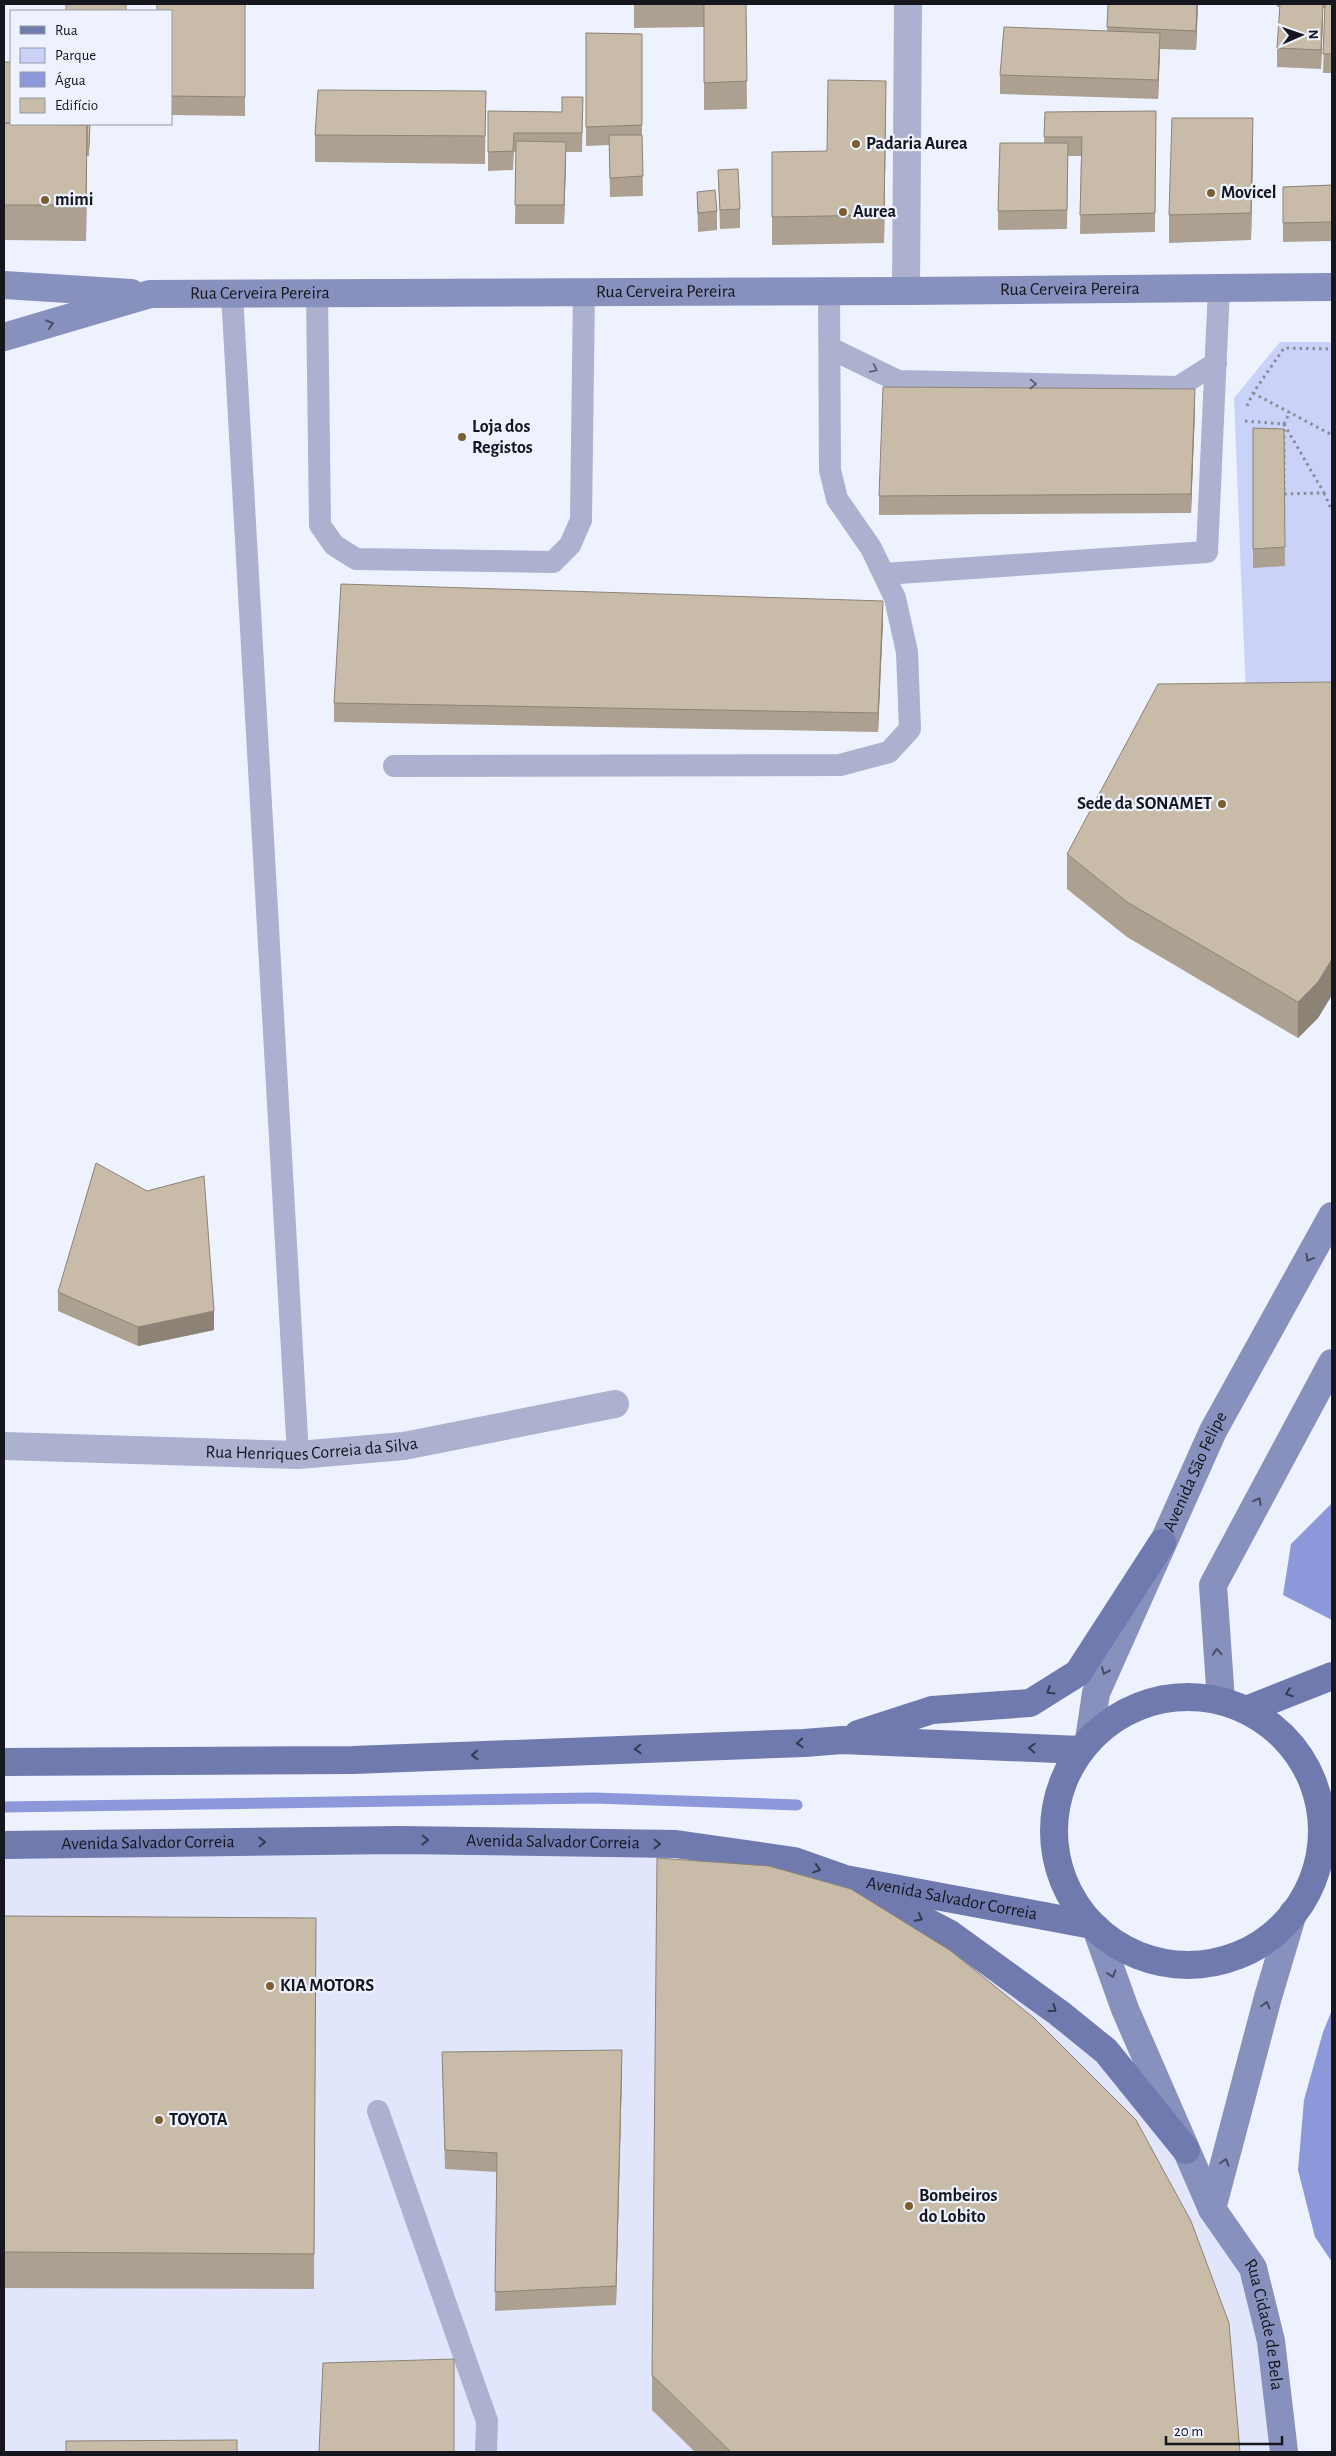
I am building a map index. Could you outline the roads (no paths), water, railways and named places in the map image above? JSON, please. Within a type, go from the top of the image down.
[{"type":"main road","points":[[842,1740],[932,1710],[1030,1703],[1078,1673],[1162,1543]]},
{"type":"main road","points":[[1246,1710],[1332,1676]]},
{"type":"main road","points":[[1197,1696],[1221,1700],[1246,1710],[1268,1723],[1288,1742],[1303,1763],[1314,1787],[1320,1813],[1321,1839],[1317,1865],[1308,1890],[1294,1913],[1276,1932],[1256,1946],[1234,1957],[1210,1963],[1186,1965],[1161,1962],[1137,1955],[1094,1927],[1077,1906],[1066,1885],[1058,1863],[1055,1840],[1055,1816],[1060,1792],[1069,1770],[1085,1745],[1107,1724],[1127,1711],[1150,1702],[1173,1697],[1197,1696]]},
{"type":"main road","points":[[4,1762],[353,1760],[842,1740],[1085,1745]]},
{"type":"main road","name":"Avenida Salvador Correia","points":[[4,1845],[400,1840],[676,1844],[794,1862],[845,1879],[1094,1927]]},
{"type":"main road","points":[[1308,1890],[1332,1872]]},
{"type":"main road","points":[[845,1879],[950,1934],[1059,2013],[1106,2051],[1186,2150]]},
{"type":"street","points":[[906,292],[908,4]]},
{"type":"street","points":[[4,285],[150,294]]},
{"type":"street","name":"Rua Cerveira Pereira","points":[[4,337],[150,294],[829,290],[906,292],[1332,287]]},
{"type":"street","name":"Avenida São Felipe","points":[[1085,1745],[1096,1693],[1213,1431],[1332,1216]]},
{"type":"street","points":[[1221,1700],[1213,1585],[1332,1363]]},
{"type":"street","name":"Rua Henriques Correia da Silva","points":[[4,1446],[298,1455],[404,1446],[615,1404]]},
{"type":"street","points":[[1212,2209],[1268,1997],[1294,1913]]},
{"type":"street","name":"Rua Cidade de Bela","points":[[1094,1927],[1124,2009],[1212,2209],[1253,2268],[1271,2341],[1284,2452]]},
{"type":"lane","points":[[884,574],[1207,552],[1219,288]]},
{"type":"lane","points":[[394,766],[840,765],[888,752],[910,729],[908,652],[895,598],[871,548],[837,499],[830,470],[829,290]]},
{"type":"lane","points":[[317,293],[320,525],[334,545],[356,559],[553,562],[570,545],[581,520],[584,291]]},
{"type":"lane","points":[[232,294],[298,1455]]},
{"type":"lane","points":[[830,348],[898,381],[1178,387],[1216,363]]},
{"type":"lane","points":[[378,2111],[486,2421],[486,2452]]},
{"type":"water","points":[[1332,1503],[1332,1620],[1283,1595],[1291,1544]]},
{"type":"water","points":[[1332,2010],[1332,2262],[1315,2237],[1298,2170],[1304,2100],[1323,2032]]},
{"type":"waterway","points":[[4,1807],[594,1798],[797,1805]]},
{"type":"place","name":"Padaria Aurea","points":[[856,144]]},
{"type":"place","name":"Movicel","points":[[1211,193]]},
{"type":"place","name":"mimi","points":[[45,200]]},
{"type":"place","name":"Aurea","points":[[843,212]]},
{"type":"place","name":"Loja dos Registos","points":[[462,437]]},
{"type":"place","name":"Sede da SONAMET","points":[[1222,804]]},
{"type":"place","name":"KIA MOTORS","points":[[270,1986]]},
{"type":"place","name":"TOYOTA","points":[[159,2120]]},
{"type":"place","name":"Bombeiros do Lobito","points":[[909,2206]]}]
